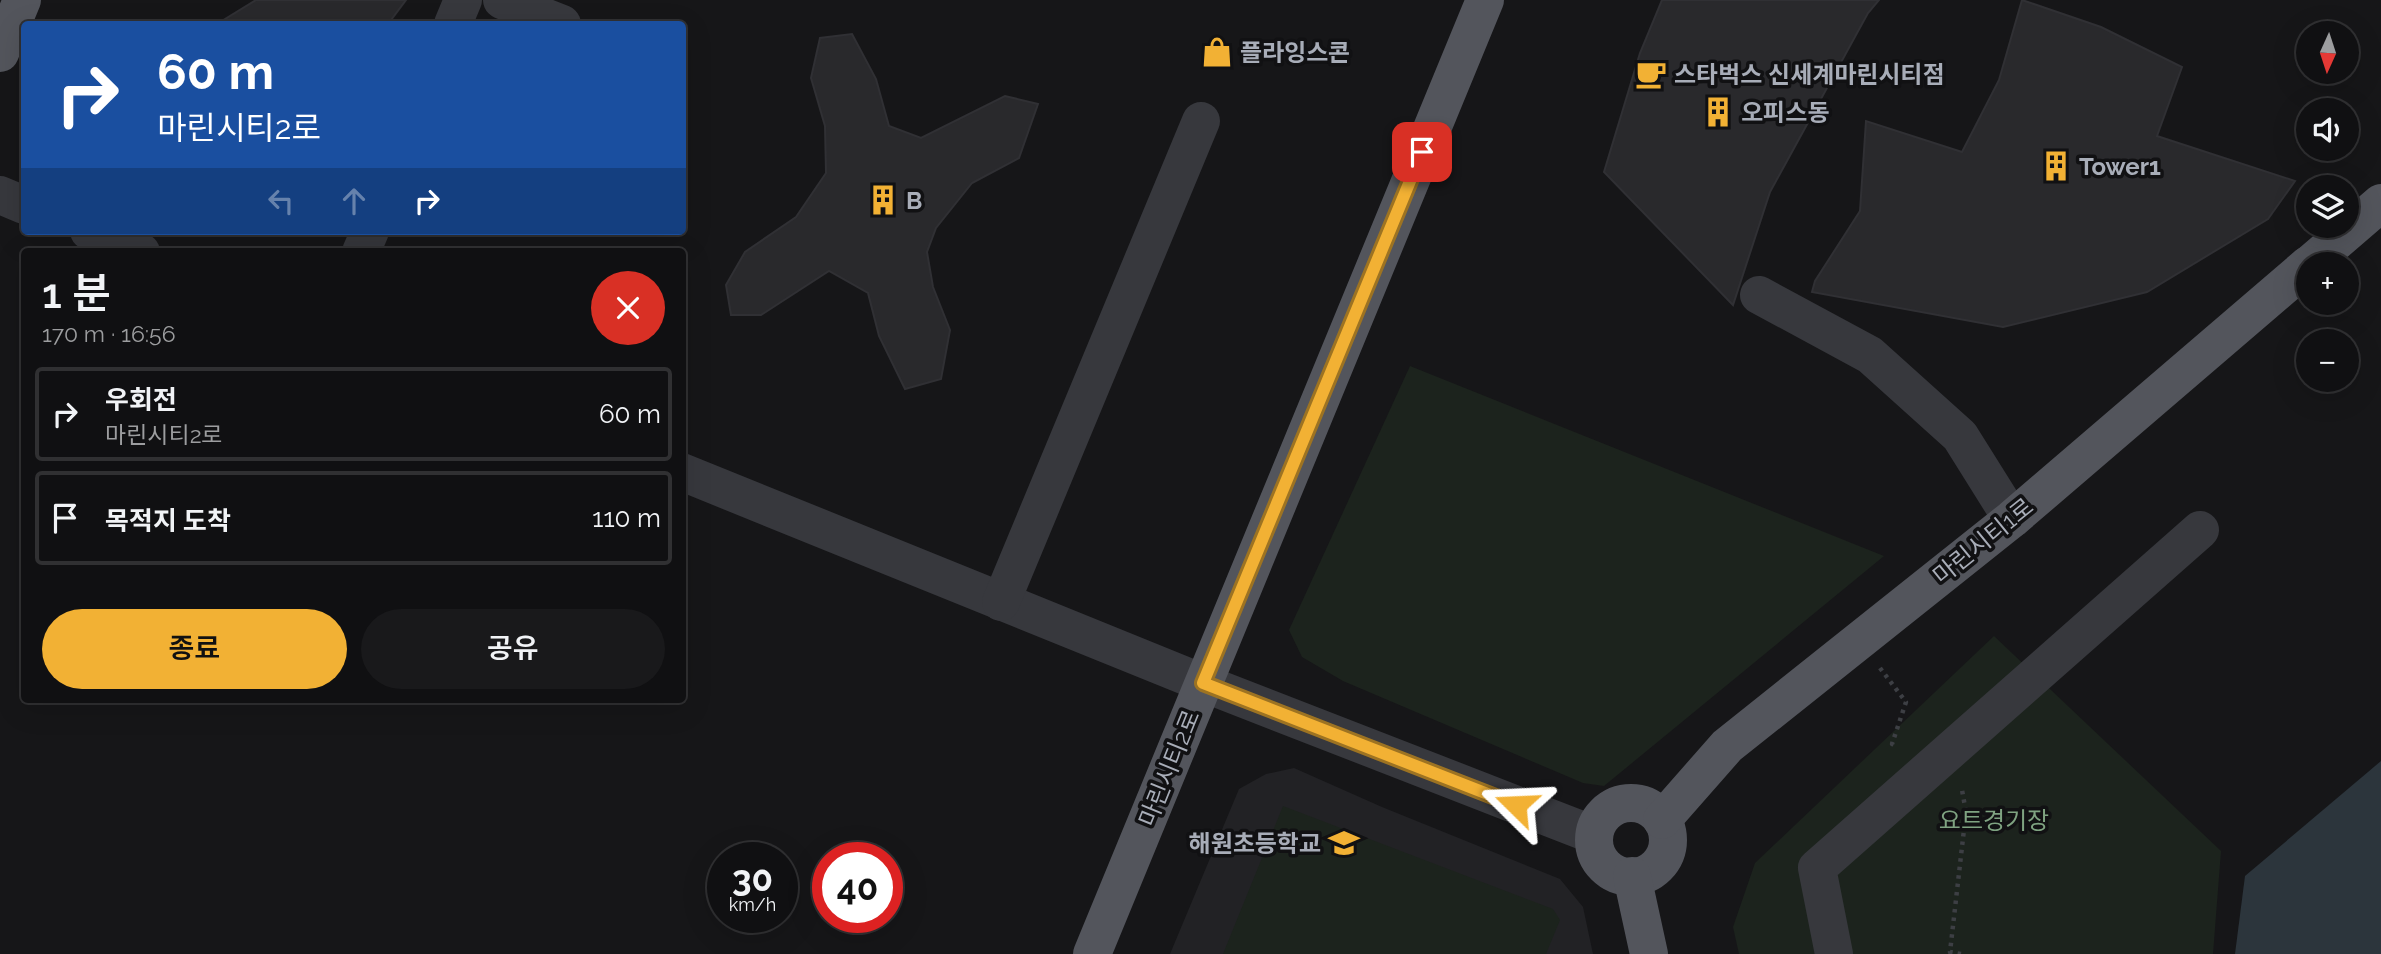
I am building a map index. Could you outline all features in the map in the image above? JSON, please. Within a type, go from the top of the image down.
[{"type":"main road","points":[[0,53],[22,0]]},
{"type":"main road","name":"마린시티2로","points":[[1092,954],[1485,0]]},
{"type":"main road","name":"마린시티1로","points":[[2324,252],[2381,203]]},
{"type":"main road","name":"마린시티1로","points":[[1662,820],[1727,746],[2012,519],[2296,276]]},
{"type":"main road","points":[[1623,804],[1638,804],[1652,809],[1662,820],[1667,834],[1667,848],[1662,861],[1652,870],[1632,876],[1613,872],[1602,863],[1595,850],[1594,835],[1599,821],[1609,810],[1623,804]]},
{"type":"main road","points":[[1632,876],[1648,954]]},
{"type":"street","points":[[454,21],[463,0]]},
{"type":"street","points":[[502,0],[554,21]]},
{"type":"street","points":[[1001,602],[1201,121]]},
{"type":"street","points":[[0,195],[21,204]]},
{"type":"street","points":[[99,235],[131,248]]},
{"type":"street","points":[[1759,295],[1870,355],[1960,436],[2012,519]]},
{"type":"street","points":[[686,474],[1203,683],[1594,835]]},
{"type":"street","points":[[1834,954],[1817,868],[2200,530]]},
{"type":"shaded area","points":[[2381,761],[2381,954],[2235,954],[2245,876]]},
{"type":"shaded area","name":"해원초등학교","points":[[1294,768],[1382,807],[1560,879],[1583,907],[1593,954],[1170,954],[1239,789],[1266,774]]},
{"type":"green space","points":[[1410,366],[1884,556],[1604,786],[1583,783],[1343,681],[1302,657],[1289,630]]},
{"type":"green space","name":"요트경기장","points":[[1994,636],[2221,851],[2213,954],[1739,954],[1733,927],[1755,863]]},
{"type":"green space","points":[[1283,806],[1553,909],[1560,920],[1546,954],[1223,954]]},
{"type":"building","points":[[256,0],[406,0],[390,21],[222,21]]},
{"type":"building","name":"오피스동","points":[[1662,0],[1879,0],[1868,13],[1770,192],[1733,305],[1604,172],[1640,53]]},
{"type":"building","name":"Tower1","points":[[2022,0],[2101,27],[2182,67],[2157,136],[2295,181],[2268,219],[2147,292],[2003,327],[1812,292],[1815,281],[1860,211],[1866,121],[1962,152],[1999,80]]},
{"type":"building","name":"B","points":[[852,34],[876,79],[889,126],[921,138],[1005,96],[1038,104],[1019,158],[972,183],[936,228],[927,252],[933,287],[950,330],[941,379],[905,389],[879,336],[868,293],[829,271],[761,315],[731,315],[726,285],[745,252],[796,217],[826,173],[825,126],[811,78],[820,38]]},
{"type":"place","name":"플라잉스콘","points":[[1217,52]]},
{"type":"place","name":"스타벅스 신세계마린시티점","points":[[1651,74]]},
{"type":"place","name":"오피스동","points":[[1718,112]]},
{"type":"place","name":"Tower1","points":[[2056,166]]},
{"type":"place","name":"B","points":[[883,200]]},
{"type":"place","name":"해원초등학교","points":[[1344,843]]},
{"type":"route","points":[[1422,152],[1203,683],[1516,805]]}]
